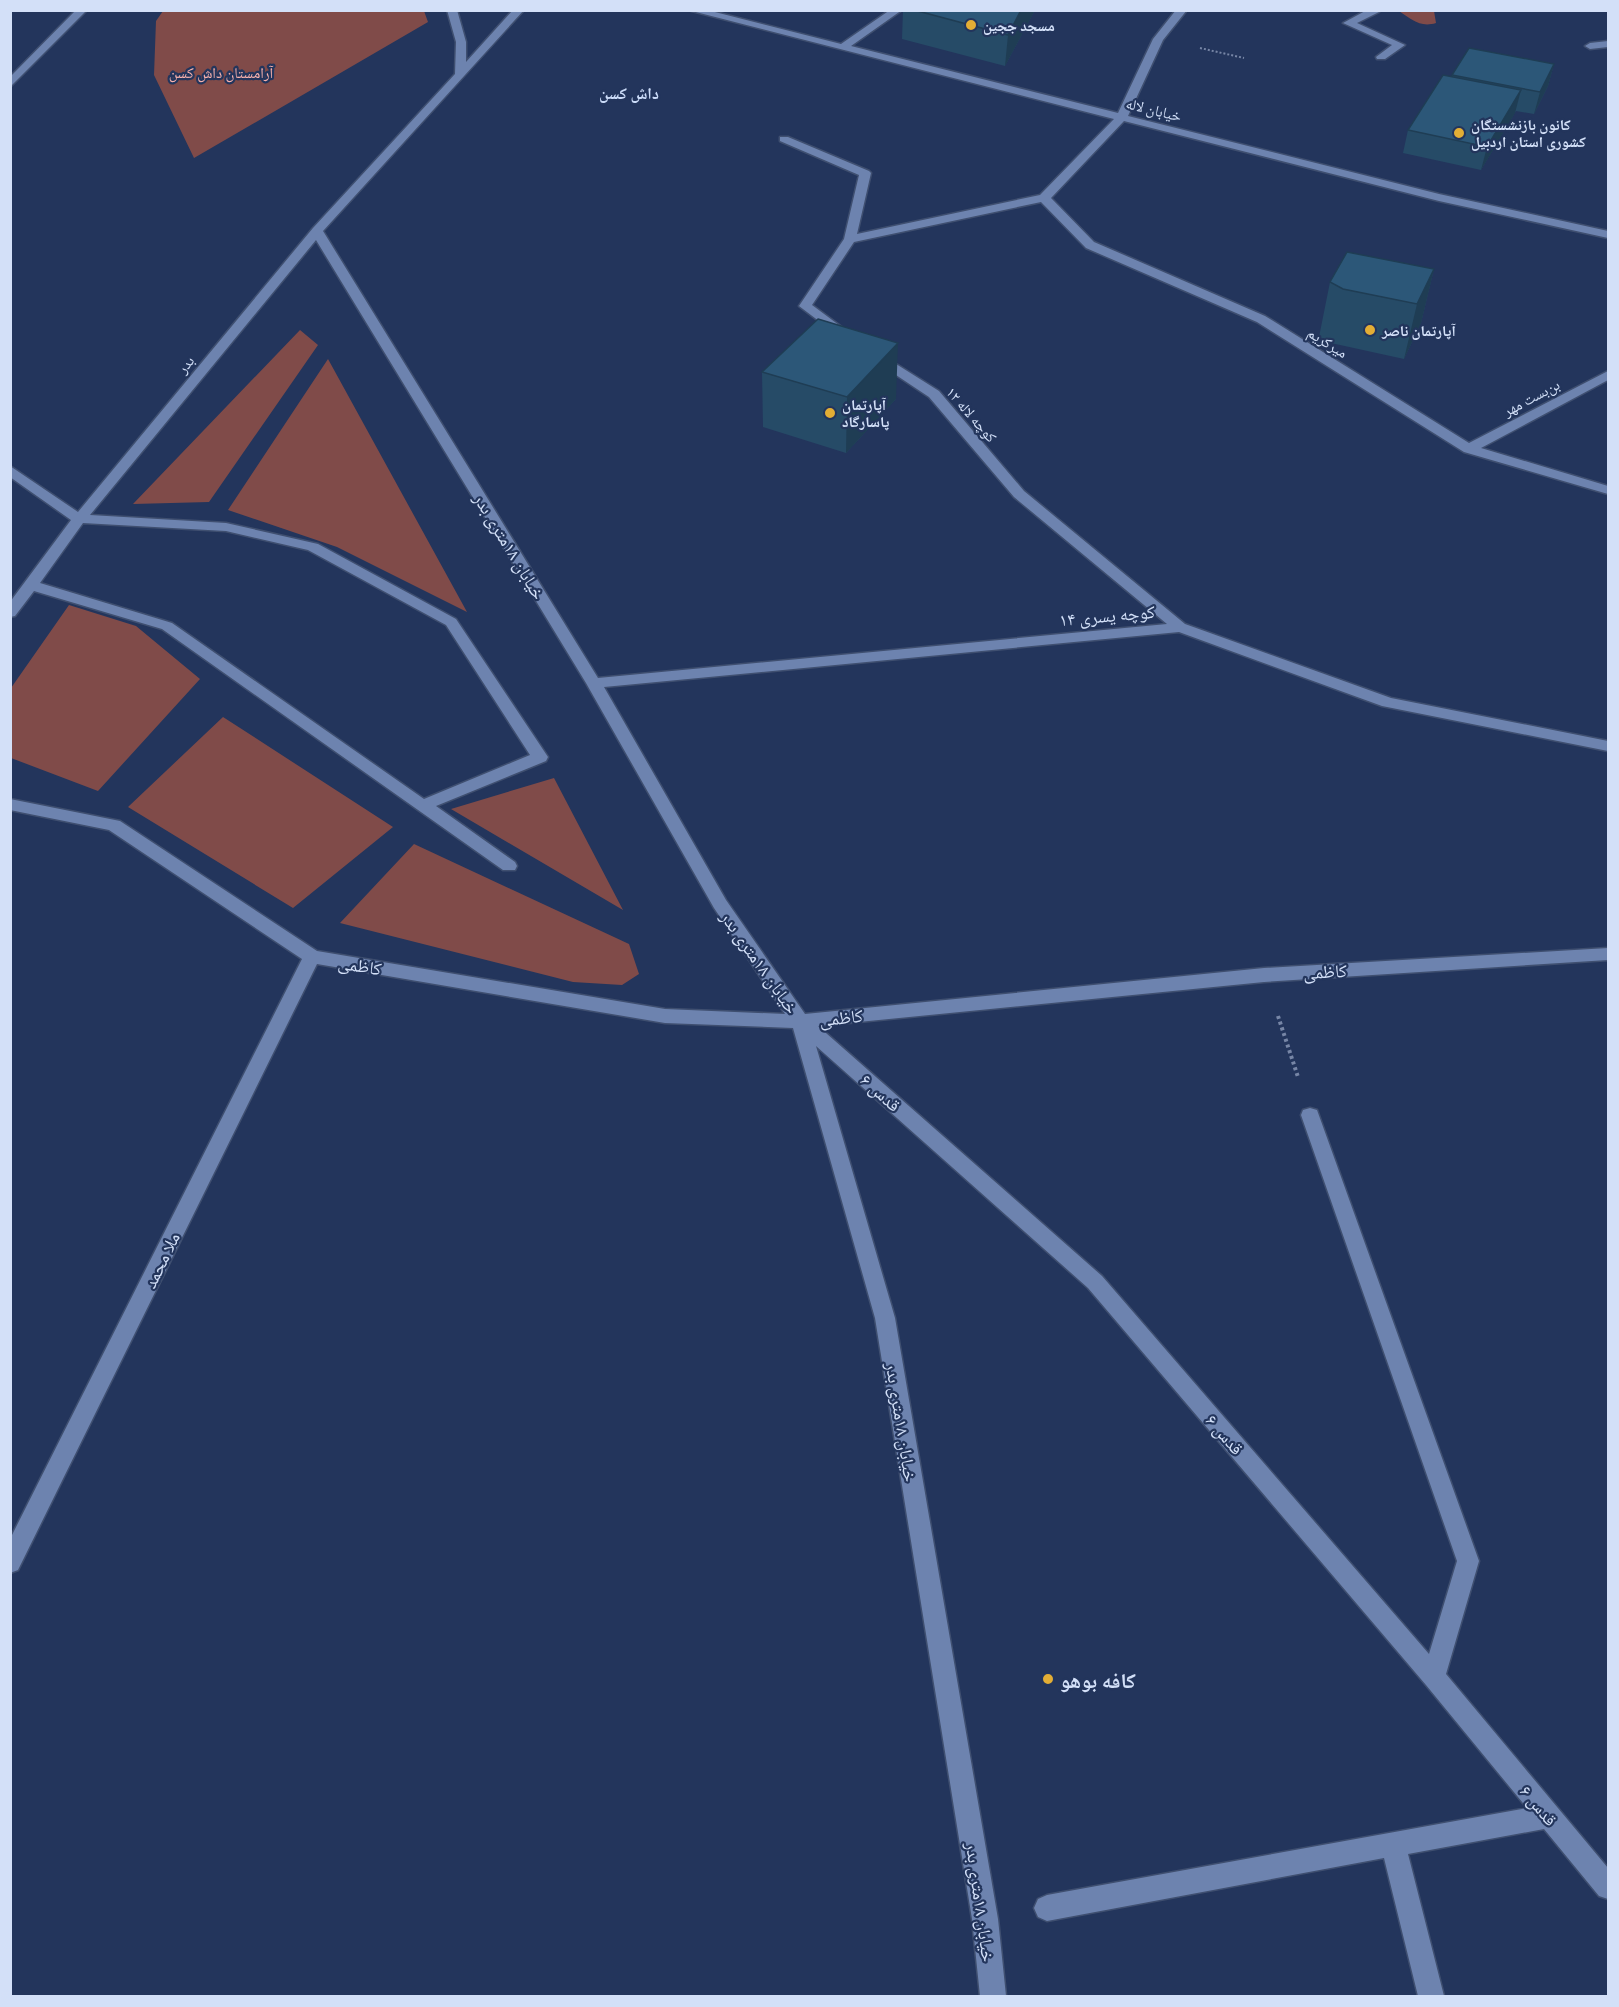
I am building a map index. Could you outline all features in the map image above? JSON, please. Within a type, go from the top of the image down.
[{"type":"street","points":[[10,84],[82,10]]},
{"type":"street","points":[[452,10],[461,42],[460,75]]},
{"type":"street","points":[[317,231],[519,10]]},
{"type":"street","name":"خیابان لاله","points":[[693,10],[1439,197],[1608,234]]},
{"type":"street","points":[[842,48],[897,10]]},
{"type":"street","points":[[784,139],[865,173],[850,239],[1044,198],[1122,117],[1158,39],[1182,10]]},
{"type":"street","points":[[1373,11],[1348,23],[1400,45],[1381,57]]},
{"type":"street","points":[[1590,46],[1608,44]]},
{"type":"street","name":"میرکریم","points":[[1044,198],[1090,245],[1261,319],[1469,449],[1608,490]]},
{"type":"street","name":"بدر","points":[[10,613],[80,519],[317,231]]},
{"type":"street","name":"خیابان ۱۸متری بدر","points":[[317,231],[594,683],[720,904],[800,1021],[885,1318],[985,1919],[993,1996]]},
{"type":"street","name":"کوچه لاله ۱۲","points":[[850,239],[804,306],[934,394],[1019,494],[1180,627]]},
{"type":"street","name":"بن‌بست مهر","points":[[1469,449],[1608,375]]},
{"type":"street","points":[[10,470],[80,519],[226,527],[313,547],[451,622],[540,757],[424,805]]},
{"type":"street","points":[[31,585],[167,626],[509,866]]},
{"type":"street","name":"کوچه یسری ۱۴","points":[[594,683],[1180,627],[1388,702],[1608,746]]},
{"type":"street","name":"کاظمی","points":[[10,804],[114,825],[312,957],[665,1016],[800,1021],[1264,975],[1608,954]]},
{"type":"street","name":"ملا محمد","points":[[10,1563],[312,957]]},
{"type":"street","name":"قدس ۶","points":[[800,1021],[1095,1282],[1434,1677],[1608,1887]]},
{"type":"street","points":[[1310,1115],[1468,1561],[1434,1677]]},
{"type":"street","points":[[1047,1908],[1548,1816]]},
{"type":"street","points":[[1394,1845],[1431,1996]]},
{"type":"path","points":[[1264,975],[1310,1115]]},
{"type":"green space","name":"آرامستان داش کسن","points":[[163,11],[424,11],[428,22],[194,158],[154,75],[156,21]]},
{"type":"green space","points":[[1399,11],[1434,11],[1436,23],[1420,24]]},
{"type":"green space","points":[[300,330],[318,345],[209,502],[133,504]]},
{"type":"green space","points":[[328,359],[467,612],[337,547],[228,510]]},
{"type":"green space","points":[[69,605],[136,626],[200,679],[98,791],[11,758],[11,688]]},
{"type":"green space","points":[[223,717],[393,827],[293,908],[128,807]]},
{"type":"green space","points":[[554,778],[623,910],[451,809]]},
{"type":"green space","points":[[414,844],[629,944],[639,974],[622,985],[573,982],[340,923]]},
{"type":"building","points":[[914,10],[1021,10],[1008,35]]},
{"type":"building","points":[[1469,48],[1554,64],[1540,92],[1452,75]]},
{"type":"building","points":[[1443,75],[1521,90],[1487,147],[1408,130]]},
{"type":"building","points":[[1347,252],[1434,269],[1417,304],[1343,289],[1330,282]]},
{"type":"building","points":[[818,319],[898,343],[847,397],[762,372]]},
{"type":"place","name":"مسجد ججین","points":[[971,25]]},
{"type":"place","name":"کانون بازنشستگان کشوری استان اردبیل","points":[[1459,133]]},
{"type":"place","name":"آپارتمان ناصر","points":[[1370,330]]},
{"type":"place","name":"آپارتمان پاسارگاد","points":[[830,413]]},
{"type":"place","name":"کافه بوهو","points":[[1048,1679]]},
{"type":"district","name":"داش کسن","points":[[629,92]]}]
